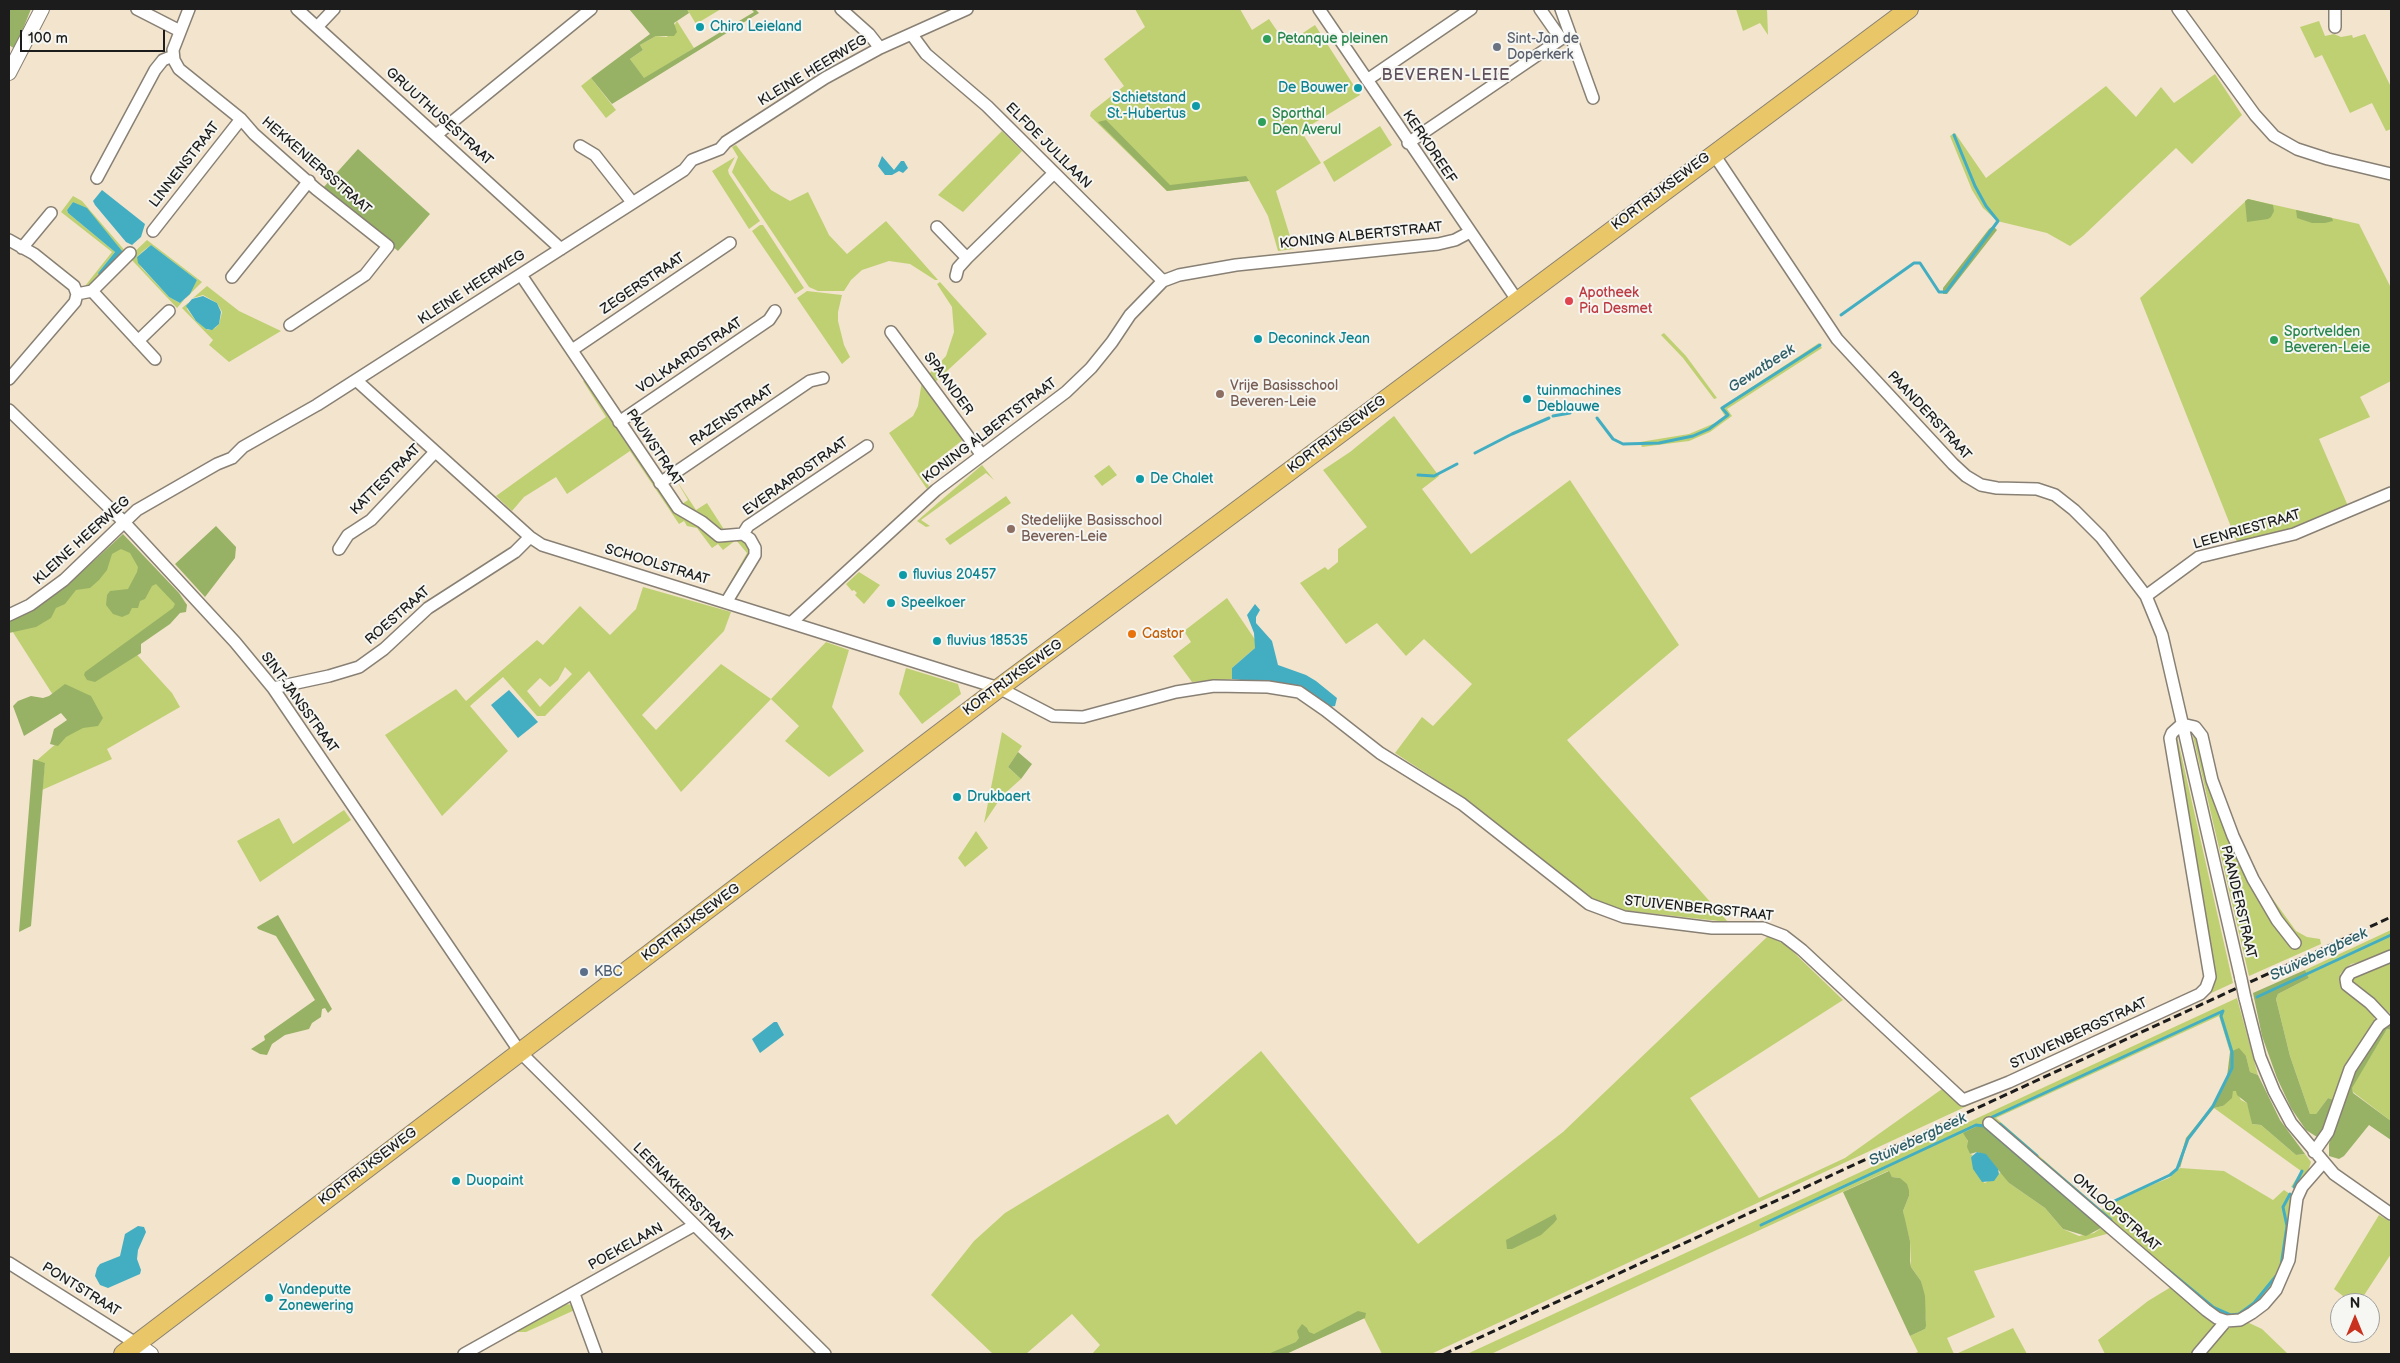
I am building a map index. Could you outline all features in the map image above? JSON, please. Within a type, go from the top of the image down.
[{"type":"main road","name":"KORTRIJKSEWEG","points":[[123,1354],[999,688],[1909,9]]},
{"type":"street","points":[[31,30],[36,9]]},
{"type":"street","points":[[9,73],[42,9]]},
{"type":"street","points":[[137,9],[180,31]]},
{"type":"street","points":[[96,178],[155,70],[164,60],[173,56],[189,9]]},
{"type":"street","name":"GRUUTHUSESTRAAT","points":[[297,9],[561,249]]},
{"type":"street","points":[[317,27],[334,9]]},
{"type":"street","points":[[436,134],[591,9]]},
{"type":"street","points":[[841,9],[869,34],[880,48]]},
{"type":"street","name":"KLEINE HEERWEG","points":[[9,615],[30,605],[64,580],[123,521],[137,510],[201,473],[232,458],[243,447],[356,380],[521,276],[632,202],[684,170],[692,160],[720,149],[726,142],[826,78],[880,48],[967,9]]},
{"type":"street","name":"KERKDREEF","points":[[1319,9],[1408,143],[1517,300]]},
{"type":"street","points":[[1367,80],[1471,9]]},
{"type":"street","points":[[1540,9],[1566,38]]},
{"type":"street","points":[[1561,9],[1566,38],[1593,98]]},
{"type":"street","points":[[2178,9],[2255,115],[2274,136],[2297,149],[2328,159],[2391,174]]},
{"type":"street","points":[[2335,9],[2335,27]]},
{"type":"street","name":"ELFDE JULILAAN","points":[[912,34],[926,54],[987,106],[1163,281]]},
{"type":"street","points":[[1408,143],[1566,38]]},
{"type":"street","name":"HEKKENIERSSTRAAT","points":[[173,56],[179,69],[241,119],[267,147],[388,246],[364,275],[290,325]]},
{"type":"street","name":"LINNENSTRAAT","points":[[153,231],[241,119]]},
{"type":"street","points":[[580,146],[595,155],[632,202]]},
{"type":"street","name":"PAANDERSTRAAT","points":[[1714,153],[1837,339],[1953,464],[1966,476],[1981,485],[2043,490],[2055,494],[2101,537],[2146,596],[2162,635],[2260,1057],[2291,1123],[2314,1152],[2352,1188],[2391,1214]]},
{"type":"street","points":[[956,276],[958,268],[967,258],[1054,173]]},
{"type":"street","points":[[232,277],[309,181]]},
{"type":"street","points":[[22,248],[51,213]]},
{"type":"street","points":[[937,228],[967,258]]},
{"type":"street","name":"KONING ALBERTSTRAAT","points":[[792,622],[936,490],[981,454],[1036,417],[1066,392],[1091,368],[1112,342],[1130,315],[1163,281],[1198,271],[1236,265],[1438,244],[1455,240],[1470,232]]},
{"type":"street","points":[[9,240],[34,254],[74,286],[77,294],[75,302],[9,380]]},
{"type":"street","name":"ZEGERSTRAAT","points":[[572,350],[730,243]]},
{"type":"street","points":[[77,294],[92,291],[130,253]]},
{"type":"street","name":"PAUWSTRAAT","points":[[521,276],[660,483],[682,512],[702,522],[715,534],[727,537],[743,534]]},
{"type":"street","points":[[92,291],[155,359]]},
{"type":"street","points":[[138,341],[169,311]]},
{"type":"street","name":"VOLKAARDSTRAAT","points":[[619,422],[768,320],[775,311]]},
{"type":"street","name":"SPAANDER","points":[[891,332],[981,454]]},
{"type":"street","name":"RAZENSTRAAT","points":[[660,483],[810,382],[823,378]]},
{"type":"street","name":"SCHOOLSTRAAT","points":[[356,380],[530,537],[556,550],[727,601],[999,688]]},
{"type":"street","name":"SINT-JANSSTRAAT","points":[[9,410],[123,521],[235,642],[273,688],[520,1052]]},
{"type":"street","name":"EVERAARDSTRAAT","points":[[743,534],[748,526],[867,446]]},
{"type":"street","name":"KATTESTRAAT","points":[[339,549],[348,535],[371,520],[435,452]]},
{"type":"street","name":"LEENRIESTRAAT","points":[[2146,596],[2187,563],[2200,557],[2294,534],[2391,493]]},
{"type":"street","points":[[727,601],[755,555],[754,545],[743,534]]},
{"type":"street","name":"ROESTRAAT","points":[[273,688],[329,676],[358,667],[384,649],[402,630],[428,608],[515,552],[530,537]]},
{"type":"street","name":"STUIVENBERGSTRAAT","points":[[999,688],[1053,716],[1073,718],[1094,715],[1201,687],[1227,685],[1268,687],[1299,692],[1380,753],[1462,804],[1588,904],[1624,917],[1712,928],[1763,928],[1784,936],[1802,950],[1963,1100],[2009,1082],[2183,1002],[2200,994],[2206,988],[2209,971],[2170,741],[2172,733],[2182,724]]},
{"type":"street","name":"PAANDERSTRAAT","points":[[2182,724],[2195,727],[2202,736],[2212,780],[2233,836],[2253,879],[2281,925],[2295,942]]},
{"type":"street","points":[[2314,1152],[2328,1132],[2350,1069],[2379,1025],[2388,1020],[2347,985],[2346,979],[2350,974],[2391,956]]},
{"type":"street","name":"LEENAKKERSTRAAT","points":[[520,1052],[693,1226],[825,1354]]},
{"type":"street","name":"OMLOOPSTRAAT","points":[[1988,1123],[2183,1291],[2217,1318],[2226,1321]]},
{"type":"street","points":[[2198,1354],[2226,1321],[2240,1320],[2252,1313],[2264,1304],[2276,1290],[2289,1260],[2297,1198],[2302,1187],[2323,1162]]},
{"type":"street","name":"POEKELAAN","points":[[464,1354],[693,1226]]},
{"type":"street","name":"PONTSTRAAT","points":[[9,1263],[137,1344]]},
{"type":"street","points":[[574,1294],[596,1354]]},
{"type":"street","points":[[137,1344],[151,1354]]},
{"type":"green space","points":[[9,9],[31,9],[15,49],[9,45]]},
{"type":"green space","points":[[629,9],[687,9],[689,13],[674,23],[677,32],[674,36],[656,36],[640,45],[643,50],[630,59],[644,78],[754,12],[751,9],[755,9],[759,13],[612,104],[591,78],[650,34]]},
{"type":"green space","points":[[687,9],[721,9],[696,24]]},
{"type":"green space","points":[[1135,9],[1240,9],[1252,30],[1269,19],[1286,44],[1315,25],[1360,95],[1301,131],[1321,163],[1276,191],[1294,249],[1278,251],[1268,216],[1249,181],[1167,191],[1090,116],[1091,112],[1124,86],[1104,59],[1145,27]]},
{"type":"green space","points":[[1736,9],[1767,9],[1768,35],[1760,23],[1743,31]]},
{"type":"green space","points":[[677,21],[694,48],[644,79],[630,59],[643,50],[640,45],[656,36],[667,37]]},
{"type":"green space","points":[[2319,21],[2325,36],[2334,34],[2341,37],[2352,35],[2353,38],[2365,34],[2391,87],[2391,129],[2386,131],[2372,103],[2350,113],[2322,55],[2315,58],[2300,27]]},
{"type":"green space","points":[[2215,74],[2242,115],[2192,164],[2176,148],[2070,246],[2047,233],[1997,221],[1983,208],[1972,190],[1950,136],[1955,133],[1986,178],[2106,86],[2136,117],[2161,87],[2174,103]]},
{"type":"green space","points":[[591,78],[616,110],[606,118],[581,86]]},
{"type":"green space","points":[[1106,120],[1170,185],[1246,176],[1249,181],[1167,191],[1098,122]]},
{"type":"green space","points":[[1380,126],[1392,145],[1334,182],[1323,162]]},
{"type":"green space","points":[[1002,131],[1022,151],[963,212],[938,195]]},
{"type":"green space","points":[[736,145],[771,190],[790,201],[808,192],[829,235],[847,254],[886,221],[938,280],[910,264],[889,261],[862,270],[851,280],[844,291],[818,291],[809,287],[732,172],[738,157],[732,147]]},
{"type":"green space","points":[[358,149],[430,214],[398,251],[323,188]]},
{"type":"green space","points":[[735,157],[728,170],[729,174],[760,221],[749,229],[712,171]]},
{"type":"green space","points":[[73,196],[82,201],[127,253],[89,289],[85,286],[112,252],[61,212]],"holes":[[[73,202],[87,209],[123,252],[99,276],[98,273],[115,252],[68,213],[67,210]]]},
{"type":"green space","name":"Sportvelden Beveren-Leie","points":[[2248,199],[2359,224],[2391,288],[2391,381],[2360,397],[2370,417],[2319,439],[2348,506],[2295,529],[2237,542],[2140,298]]},
{"type":"green space","points":[[2248,199],[2273,205],[2274,211],[2271,217],[2247,222],[2245,201]]},
{"type":"green space","points":[[2296,210],[2332,218],[2333,221],[2312,223],[2297,218]]},
{"type":"green space","points":[[763,225],[804,288],[795,294],[752,231]]},
{"type":"green space","points":[[1993,226],[1997,230],[1947,294],[1943,294],[1943,288]]},
{"type":"green space","points":[[147,240],[202,282],[177,308],[129,257]],"holes":[[[151,245],[197,280],[185,299],[180,303],[169,297],[141,267],[137,257]]]},
{"type":"green space","points":[[940,282],[987,334],[934,383],[928,375],[946,356],[954,332],[952,307],[937,284]]},
{"type":"green space","points":[[207,286],[239,311],[281,331],[229,362],[209,345],[213,340],[182,308],[188,303],[187,309],[196,321],[208,330],[215,328],[219,324],[222,312],[217,303],[203,295],[193,298]]},
{"type":"green space","points":[[807,291],[842,295],[838,321],[844,345],[850,357],[842,364],[797,298]]},
{"type":"green space","points":[[1664,333],[1686,356],[1717,398],[1714,399],[1683,358],[1661,335]]},
{"type":"green space","points":[[1819,343],[1822,348],[1727,409],[1732,416],[1710,432],[1689,441],[1642,447],[1640,442],[1689,434],[1715,423],[1725,416],[1720,408]]},
{"type":"green space","points":[[586,380],[686,519],[744,538],[752,551],[729,590],[727,588],[747,553],[736,540],[723,550],[718,544],[712,548],[697,528],[687,526],[684,521],[679,524],[630,451],[567,494],[556,477],[524,497],[512,511],[496,496],[606,417],[583,381]]},
{"type":"green space","points":[[922,381],[964,439],[919,474],[929,486],[927,489],[889,433],[913,416],[918,406]]},
{"type":"green space","points":[[1394,416],[1439,476],[1422,489],[1471,554],[1570,480],[1679,645],[1567,740],[1728,922],[1621,910],[1589,898],[1469,801],[1395,753],[1422,717],[1433,726],[1472,684],[1424,639],[1406,656],[1377,623],[1346,644],[1300,583],[1325,567],[1328,570],[1338,562],[1338,549],[1367,527],[1323,470],[1350,452]]},
{"type":"green space","points":[[982,465],[994,480],[986,473],[921,520],[930,526],[926,527],[917,521]]},
{"type":"green space","points":[[1109,465],[1117,475],[1102,486],[1094,476]]},
{"type":"green space","points":[[675,478],[696,510],[707,503],[725,531],[682,504],[688,500]]},
{"type":"green space","points":[[1006,496],[1011,503],[950,545],[945,539]]},
{"type":"green space","points":[[216,526],[236,547],[235,558],[205,597],[175,564]]},
{"type":"green space","points":[[123,534],[179,593],[187,605],[186,612],[180,613],[170,624],[141,644],[141,653],[95,682],[87,680],[84,675],[85,672],[173,608],[175,604],[156,584],[152,586],[145,599],[140,601],[138,608],[132,608],[129,614],[122,617],[113,614],[106,605],[107,595],[110,591],[128,589],[138,567],[130,553],[121,549],[112,554],[107,570],[99,580],[90,588],[76,590],[65,604],[56,608],[51,618],[36,627],[9,633],[9,619],[37,606],[62,590]]},
{"type":"green space","points":[[123,536],[187,605],[130,647],[172,693],[180,707],[107,749],[112,759],[42,790],[45,763],[35,762],[74,728],[9,626],[62,590]]},
{"type":"green space","points":[[859,572],[880,585],[864,604],[855,595],[857,593],[854,590],[852,591],[846,584]]},
{"type":"green space","points":[[643,587],[731,612],[724,631],[642,715],[656,730],[721,664],[771,699],[681,792],[589,671],[545,716],[537,716],[503,677],[470,706],[508,751],[442,816],[385,735],[456,689],[466,701],[537,640],[543,645],[580,606],[610,635],[636,609]],"holes":[[[565,667],[572,674],[540,707],[527,691],[540,678],[550,687],[558,680]]]},
{"type":"green space","points":[[1227,598],[1256,641],[1255,648],[1232,668],[1232,679],[1192,682],[1173,656],[1191,642],[1184,631]]},
{"type":"green space","points":[[826,642],[849,650],[832,707],[864,751],[829,777],[785,741],[799,726],[771,699]]},
{"type":"green space","points":[[906,668],[958,684],[961,694],[922,724],[899,694]]},
{"type":"green space","points":[[65,684],[91,696],[103,718],[98,726],[83,728],[66,737],[58,746],[50,744],[54,729],[67,720],[61,713],[24,736],[13,706],[18,701],[31,696],[43,698],[49,696]]},
{"type":"green space","points":[[2191,728],[2194,729],[2224,820],[2262,884],[2296,931],[2307,937],[2320,939],[2321,944],[2249,976]]},
{"type":"green space","points":[[1002,732],[1022,746],[1008,767],[1021,779],[1002,796],[984,823]]},
{"type":"green space","points":[[2177,736],[2233,983],[1431,1354],[1382,1354],[1364,1318],[1286,1354],[1092,1354],[1100,1345],[1072,1314],[1026,1354],[993,1354],[931,1295],[974,1241],[1005,1213],[1168,1114],[1176,1125],[1261,1051],[1418,1244],[1563,1132],[1768,936],[1786,945],[1843,1000],[1690,1098],[1759,1198],[1845,1158],[1942,1089],[1962,1104],[2210,987],[2172,739]]},
{"type":"green space","points":[[1018,752],[1032,764],[1021,779],[1008,767]]},
{"type":"green space","points":[[33,759],[45,763],[31,926],[19,932]]},
{"type":"green space","points":[[344,810],[351,820],[260,882],[237,841],[279,818],[293,844]]},
{"type":"green space","points":[[976,831],[988,848],[965,867],[958,858]]},
{"type":"green space","points":[[278,915],[332,1009],[328,1013],[325,1008],[322,1009],[321,1017],[312,1023],[309,1029],[285,1035],[272,1044],[267,1055],[260,1054],[251,1049],[265,1040],[264,1036],[315,1000],[276,936],[257,927]]},
{"type":"green space","points":[[2391,930],[2391,953],[2379,958],[2351,964],[2340,974],[2341,983],[2374,1014],[2375,1024],[2334,1100],[2328,1098],[2316,1114],[2310,1114],[2290,1056],[2276,999],[2278,994],[2309,978],[2305,970]]},
{"type":"green space","points":[[2391,958],[2391,1014],[2352,986],[2350,978]]},
{"type":"green space","points":[[2305,970],[2309,978],[2278,994],[2276,999],[2290,1056],[2310,1114],[2316,1114],[2328,1098],[2334,1100],[2321,1135],[2317,1137],[2306,1130],[2291,1108],[2277,1078],[2262,1036],[2253,993]]},
{"type":"green space","points":[[2237,998],[2258,1075],[2250,1072],[2246,1056],[2233,1051],[2230,1052],[2219,1016],[1996,1118],[2101,1210],[2119,1198],[2169,1178],[2180,1168],[2224,1171],[2273,1200],[2284,1190],[2293,1196],[2288,1248],[2280,1275],[2262,1300],[2241,1316],[2221,1316],[2098,1213],[1967,1137],[1970,1154],[1973,1155],[1971,1157],[1982,1181],[1985,1183],[2000,1172],[2004,1174],[2009,1183],[2045,1208],[2063,1229],[2079,1236],[2094,1233],[2103,1227],[2110,1233],[1974,1271],[1995,1317],[1947,1338],[1954,1354],[1913,1354],[1918,1352],[1910,1336],[1925,1329],[1926,1320],[1921,1281],[1911,1267],[1910,1241],[1904,1219],[1903,1211],[1909,1196],[1909,1190],[1900,1178],[1892,1177],[1888,1171],[1491,1354],[1467,1354]]},
{"type":"green space","points":[[2386,1024],[2391,1024],[2391,1030],[2387,1029],[2352,1088],[2353,1093],[2391,1121],[2391,1140],[2369,1125],[2344,1156],[2339,1159],[2329,1156],[2329,1144],[2346,1087]]},
{"type":"green space","points":[[2387,1029],[2391,1030],[2391,1121],[2353,1092],[2351,1088]]},
{"type":"green space","points":[[2239,1048],[2246,1056],[2250,1072],[2258,1075],[2280,1120],[2305,1154],[2296,1155],[2261,1125],[2252,1124],[2247,1103],[2237,1095],[2236,1091],[2233,1091],[2232,1098],[2223,1106],[2214,1108],[2188,1140],[2180,1168],[2178,1165],[2186,1138],[2212,1106],[2227,1077],[2230,1052]]},
{"type":"green space","points":[[2236,1090],[2241,1100],[2247,1103],[2252,1124],[2261,1125],[2296,1155],[2305,1154],[2311,1162],[2307,1174],[2297,1188],[2291,1187],[2301,1171],[2214,1108],[2223,1106],[2233,1091]]},
{"type":"green space","points":[[1984,1123],[2103,1227],[2086,1236],[2063,1229],[2045,1208],[2009,1183],[1986,1155],[1977,1152],[1970,1154],[1967,1147],[1968,1141],[1963,1133]]},
{"type":"green space","points":[[1889,1171],[1892,1177],[1900,1178],[1907,1184],[1909,1190],[1909,1196],[1903,1211],[1910,1241],[1910,1261],[1911,1267],[1921,1281],[1925,1296],[1925,1329],[1910,1336],[1843,1192]]},
{"type":"green space","points":[[1555,1214],[1557,1219],[1541,1235],[1512,1249],[1507,1249],[1506,1240]]},
{"type":"green space","points":[[2379,1215],[2391,1222],[2391,1254],[2366,1293],[2339,1293],[2334,1289]]},
{"type":"green space","points":[[2171,1287],[2217,1322],[2218,1327],[2195,1354],[2105,1354],[2098,1340],[2148,1301]]},
{"type":"green space","points":[[566,1304],[573,1305],[577,1309],[526,1332],[514,1332]]},
{"type":"green space","points":[[1358,1311],[1366,1313],[1365,1318],[1286,1354],[1268,1354],[1296,1342],[1299,1338],[1297,1331],[1302,1324],[1309,1332],[1314,1334]]},
{"type":"green space","points":[[2245,1321],[2262,1329],[2288,1354],[2200,1354],[2222,1331]]},
{"type":"green space","points":[[2013,1328],[2027,1354],[1956,1354]]},
{"type":"water","points":[[882,156],[894,170],[901,161],[904,161],[908,168],[903,173],[899,171],[892,175],[885,175],[878,166]]},
{"type":"water","points":[[102,190],[145,224],[141,237],[132,245],[126,242],[95,205],[93,201]]},
{"type":"water","points":[[73,202],[87,208],[123,252],[99,276],[98,273],[115,252],[68,213],[67,210]]},
{"type":"water","points":[[151,245],[197,280],[190,294],[180,303],[169,297],[138,263],[137,257]]},
{"type":"water","points":[[203,296],[217,303],[221,312],[219,324],[212,330],[206,329],[196,321],[186,306],[192,299]]},
{"type":"water","points":[[1255,604],[1260,610],[1256,617],[1256,623],[1272,641],[1278,665],[1306,675],[1316,681],[1337,698],[1335,706],[1329,707],[1313,694],[1294,686],[1232,679],[1232,668],[1255,648],[1254,633],[1247,615]]},
{"type":"water","points":[[509,690],[538,722],[518,738],[491,705]]},
{"type":"water","points":[[774,1022],[777,1022],[784,1035],[760,1053],[752,1039]]},
{"type":"water","points":[[1977,1152],[1986,1154],[1998,1169],[1999,1174],[1994,1181],[1982,1182],[1973,1169],[1971,1157]]},
{"type":"water","points":[[138,1226],[144,1227],[146,1232],[138,1250],[137,1259],[141,1270],[140,1274],[108,1288],[100,1285],[95,1276],[97,1268],[100,1264],[120,1256],[125,1234]]},
{"type":"waterway","name":"Gewatbeek","points":[[1841,315],[1914,263],[1920,263],[1939,292],[1946,292],[1998,221],[1986,206],[1975,186],[1954,135]]},
{"type":"waterway","name":"Gewatbeek","points":[[1597,418],[1613,439],[1623,444],[1659,443],[1693,436],[1709,429],[1728,415],[1722,408],[1820,345]]},
{"type":"waterway","name":"Gewatbeek","points":[[1553,416],[1570,413]]},
{"type":"waterway","name":"Gewatbeek","points":[[1475,453],[1549,418]]},
{"type":"waterway","name":"Gewatbeek","points":[[1418,475],[1434,476],[1457,464]]},
{"type":"waterway","name":"Stuivebergbeek","points":[[2257,997],[2391,935]]},
{"type":"waterway","points":[[1990,1118],[2223,1011]]},
{"type":"waterway","name":"Stuivebergbeek","points":[[2108,1204],[2170,1175],[2177,1169],[2188,1139],[2213,1106],[2232,1068],[2232,1052],[2221,1016],[2223,1011]]},
{"type":"waterway","points":[[2000,1124],[2037,1156]]},
{"type":"waterway","name":"Stuivebergbeek","points":[[1761,1225],[1976,1125],[1984,1126],[2091,1218]]},
{"type":"waterway","points":[[2042,1161],[2111,1220]]},
{"type":"waterway","points":[[2294,1187],[2302,1171]]},
{"type":"waterway","points":[[2281,1266],[2287,1226],[2283,1207],[2290,1194]]},
{"type":"waterway","points":[[2168,1270],[2213,1307],[2231,1315],[2239,1314],[2254,1303],[2276,1276]]},
{"type":"railway","points":[[1444,1354],[2391,917]]},
{"type":"place","name":"Chiro Leieland","points":[[700,27]]},
{"type":"place","name":"Petanque pleinen","points":[[1267,39]]},
{"type":"place","name":"Sint-Jan de Doperkerk","points":[[1497,47]]},
{"type":"place","name":"De Bouwer","points":[[1358,88]]},
{"type":"place","name":"Schietstand St.-Hubertus","points":[[1196,106]]},
{"type":"place","name":"Sporthal Den Averul","points":[[1262,122]]},
{"type":"place","name":"Apotheek Pia Desmet","points":[[1569,301]]},
{"type":"place","name":"Deconinck Jean","points":[[1258,339]]},
{"type":"place","name":"Sportvelden Beveren-Leie","points":[[2274,340]]},
{"type":"place","name":"Vrije Basisschool Beveren-Leie","points":[[1220,394]]},
{"type":"place","name":"tuinmachines Deblauwe","points":[[1527,399]]},
{"type":"place","name":"De Chalet","points":[[1140,479]]},
{"type":"place","name":"Stedelijke Basisschool Beveren-Leie","points":[[1011,529]]},
{"type":"place","name":"fluvius 20457","points":[[903,575]]},
{"type":"place","name":"Speelkoer","points":[[891,603]]},
{"type":"place","name":"Castor","points":[[1132,634]]},
{"type":"place","name":"fluvius 18535","points":[[937,641]]},
{"type":"place","name":"Drukbaert","points":[[957,797]]},
{"type":"place","name":"KBC","points":[[584,972]]},
{"type":"place","name":"Duopaint","points":[[456,1181]]},
{"type":"place","name":"Vandeputte Zonewering","points":[[269,1298]]},
{"type":"district","name":"BEVEREN-LEIE","points":[[1446,76]]}]
